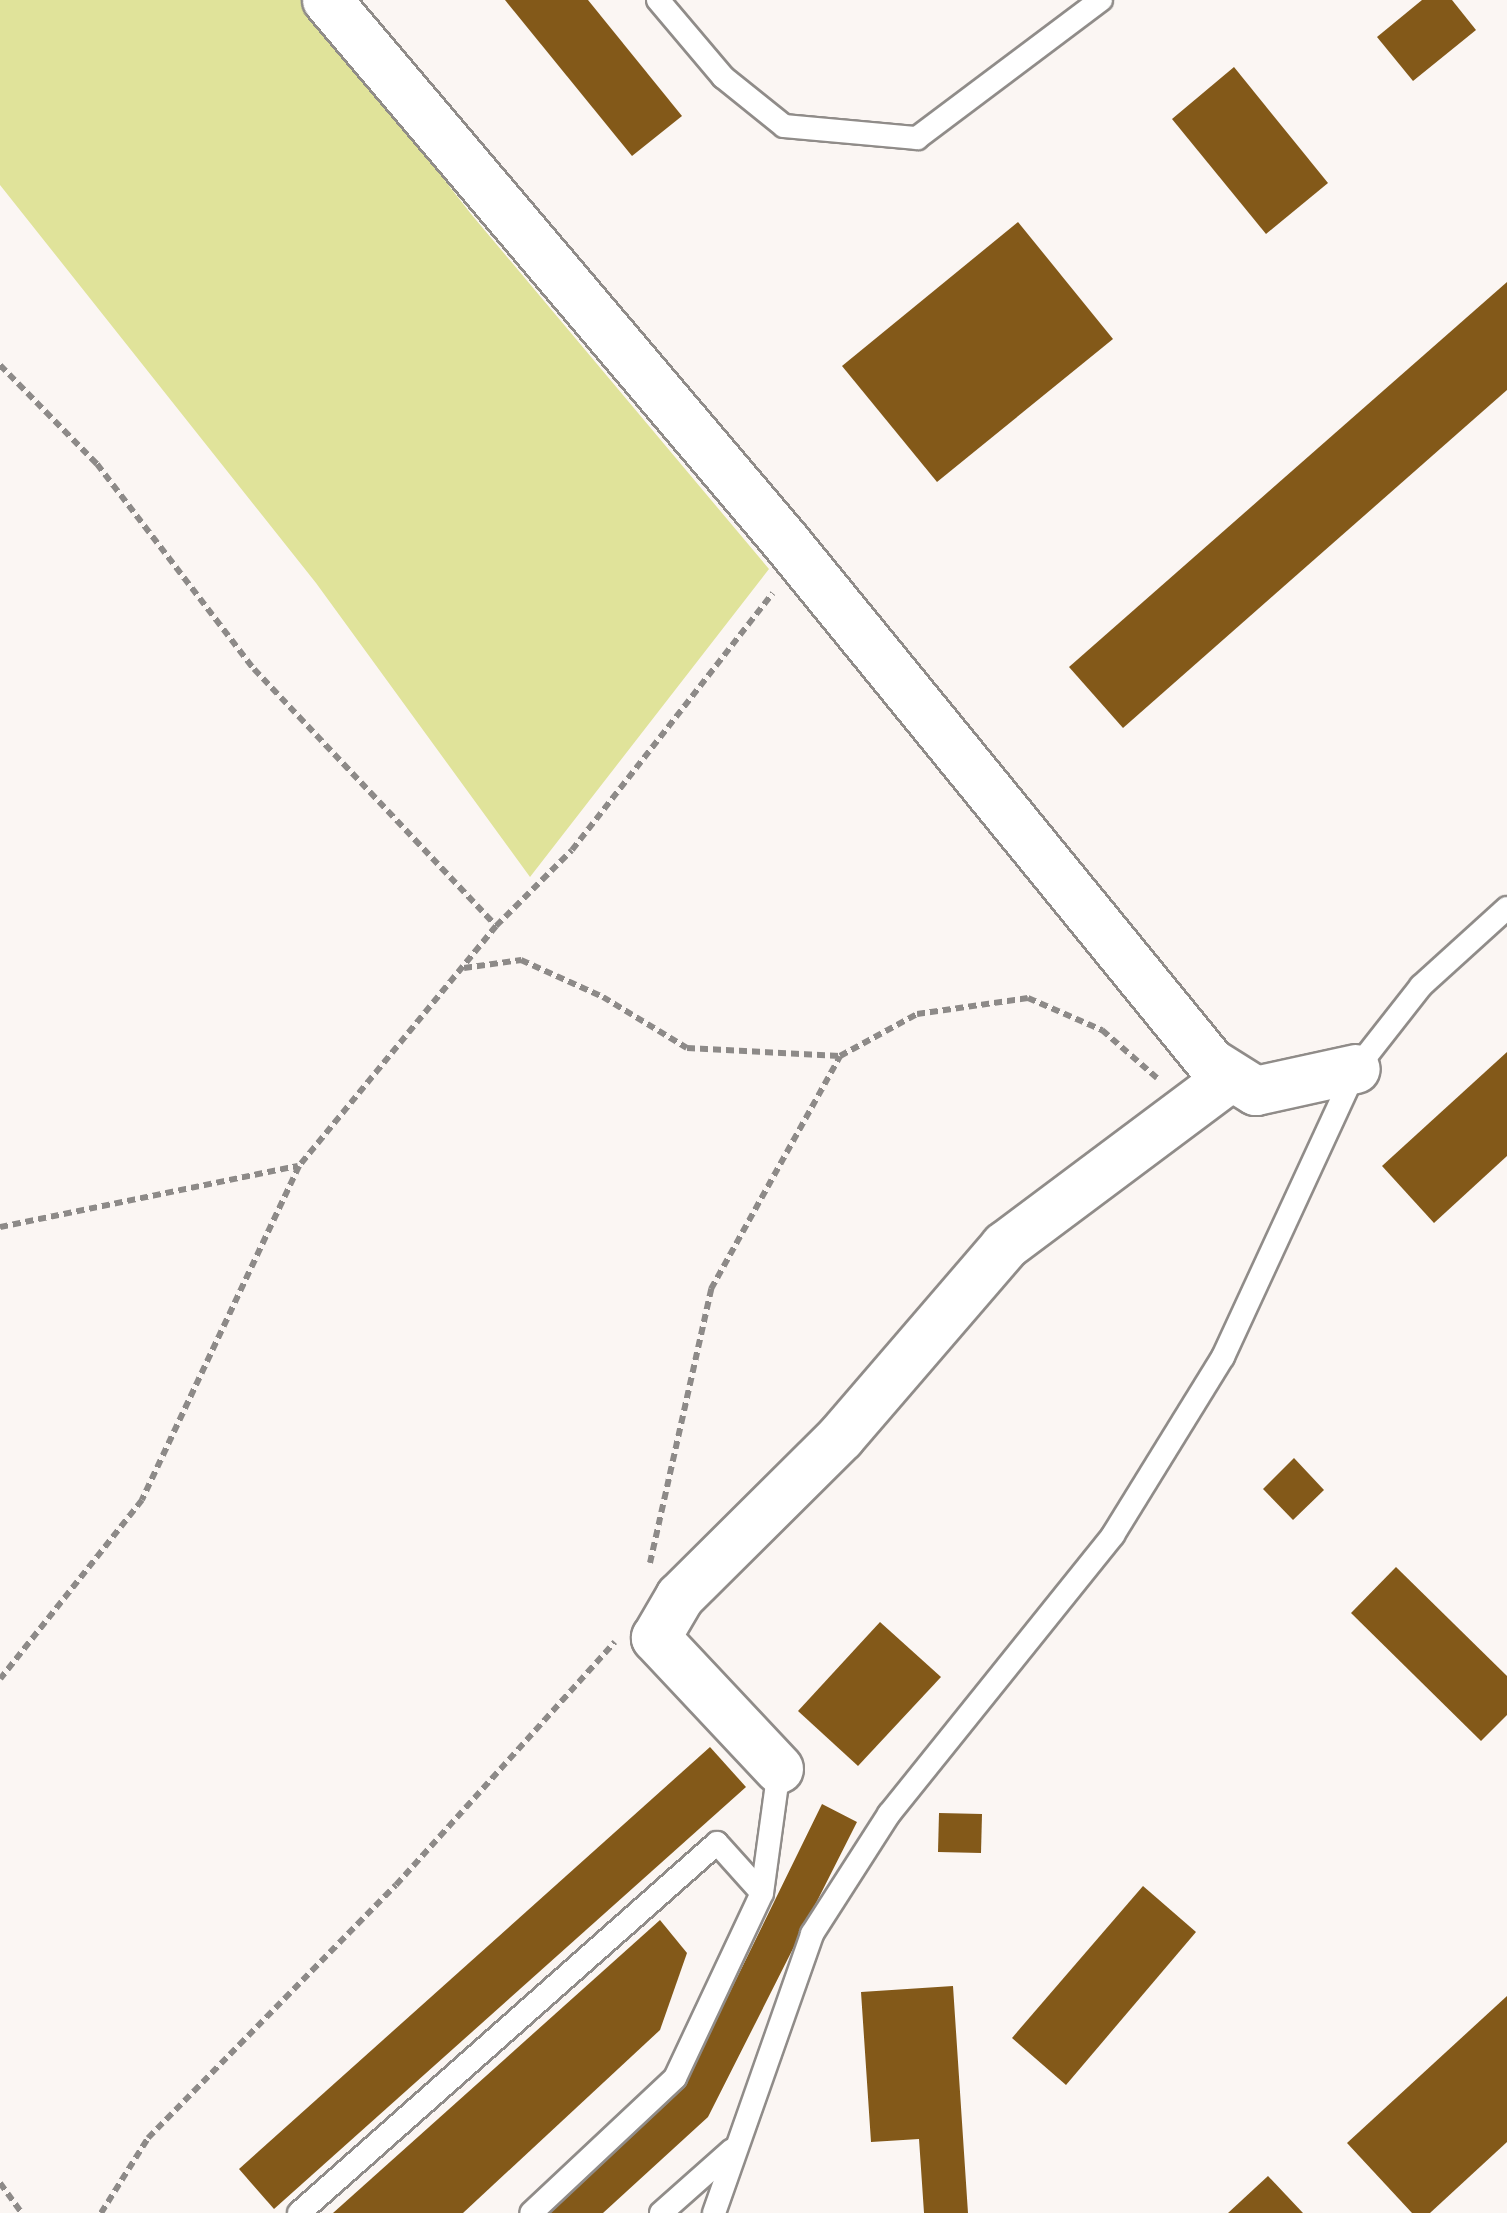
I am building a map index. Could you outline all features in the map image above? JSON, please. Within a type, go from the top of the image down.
[{"type":"street","points":[[326,0],[807,567],[1220,1071],[1256,1091],[1356,1069]]},
{"type":"street","points":[[779,1768],[656,1638],[680,1596],[841,1438],[1005,1246],[1220,1071]]},
{"type":"lane","points":[[658,0],[723,77],[784,126],[916,138],[1101,0]]},
{"type":"lane","points":[[714,2213],[812,1934],[889,1814],[1113,1535],[1224,1357],[1356,1069],[1421,986],[1507,908]]},
{"type":"lane","points":[[531,2213],[674,2078],[762,1893],[779,1768]]},
{"type":"lane","points":[[298,2213],[717,1843],[762,1893]]},
{"type":"lane","points":[[661,2213],[734,2148]]},
{"type":"path","points":[[0,365],[96,464],[254,669],[496,926]]},
{"type":"path","points":[[0,1679],[142,1500],[299,1166],[496,926],[572,850],[764,600],[807,567]]},
{"type":"path","points":[[461,968],[521,960],[687,1048],[840,1056],[917,1014],[1028,998],[1102,1030],[1153,1078],[1220,1071]]},
{"type":"path","points":[[648,1573],[711,1289],[840,1056]]},
{"type":"path","points":[[0,1228],[299,1166]]},
{"type":"path","points":[[100,2213],[148,2138],[396,1885],[622,1637]]},
{"type":"path","points":[[0,2182],[22,2213]]},
{"type":"green space","points":[[0,0],[304,0],[471,214],[769,569],[530,877],[316,583],[0,185]]},
{"type":"building","points":[[505,0],[588,0],[682,116],[632,156]]},
{"type":"building","points":[[1422,0],[1452,0],[1476,30],[1413,81],[1377,37]]},
{"type":"building","points":[[1234,67],[1328,183],[1266,234],[1172,119]]},
{"type":"building","points":[[1018,222],[1113,339],[937,482],[842,366]]},
{"type":"building","points":[[1507,282],[1507,390],[1123,728],[1069,667]]},
{"type":"building","points":[[1507,1052],[1507,1156],[1434,1223],[1382,1166]]},
{"type":"building","points":[[1294,1458],[1324,1490],[1293,1520],[1263,1489]]},
{"type":"building","points":[[1396,1567],[1507,1676],[1507,1715],[1481,1741],[1351,1613]]},
{"type":"building","points":[[880,1622],[941,1677],[858,1766],[798,1711]]},
{"type":"building","points":[[710,1747],[746,1787],[274,2209],[239,2169]]},
{"type":"building","points":[[822,1804],[857,1822],[708,2117],[603,2213],[547,2213],[683,2088]]},
{"type":"building","points":[[939,1813],[982,1814],[981,1853],[938,1852]]},
{"type":"building","points":[[1143,1886],[1196,1932],[1066,2085],[1012,2038]]},
{"type":"building","points":[[660,1920],[687,1953],[660,2030],[463,2213],[333,2213]]},
{"type":"building","points":[[953,1986],[968,2213],[924,2213],[919,2139],[871,2142],[861,1992]]},
{"type":"building","points":[[1507,1996],[1507,2142],[1430,2213],[1412,2213],[1347,2143]]},
{"type":"building","points":[[1268,2176],[1303,2213],[1228,2213]]}]
